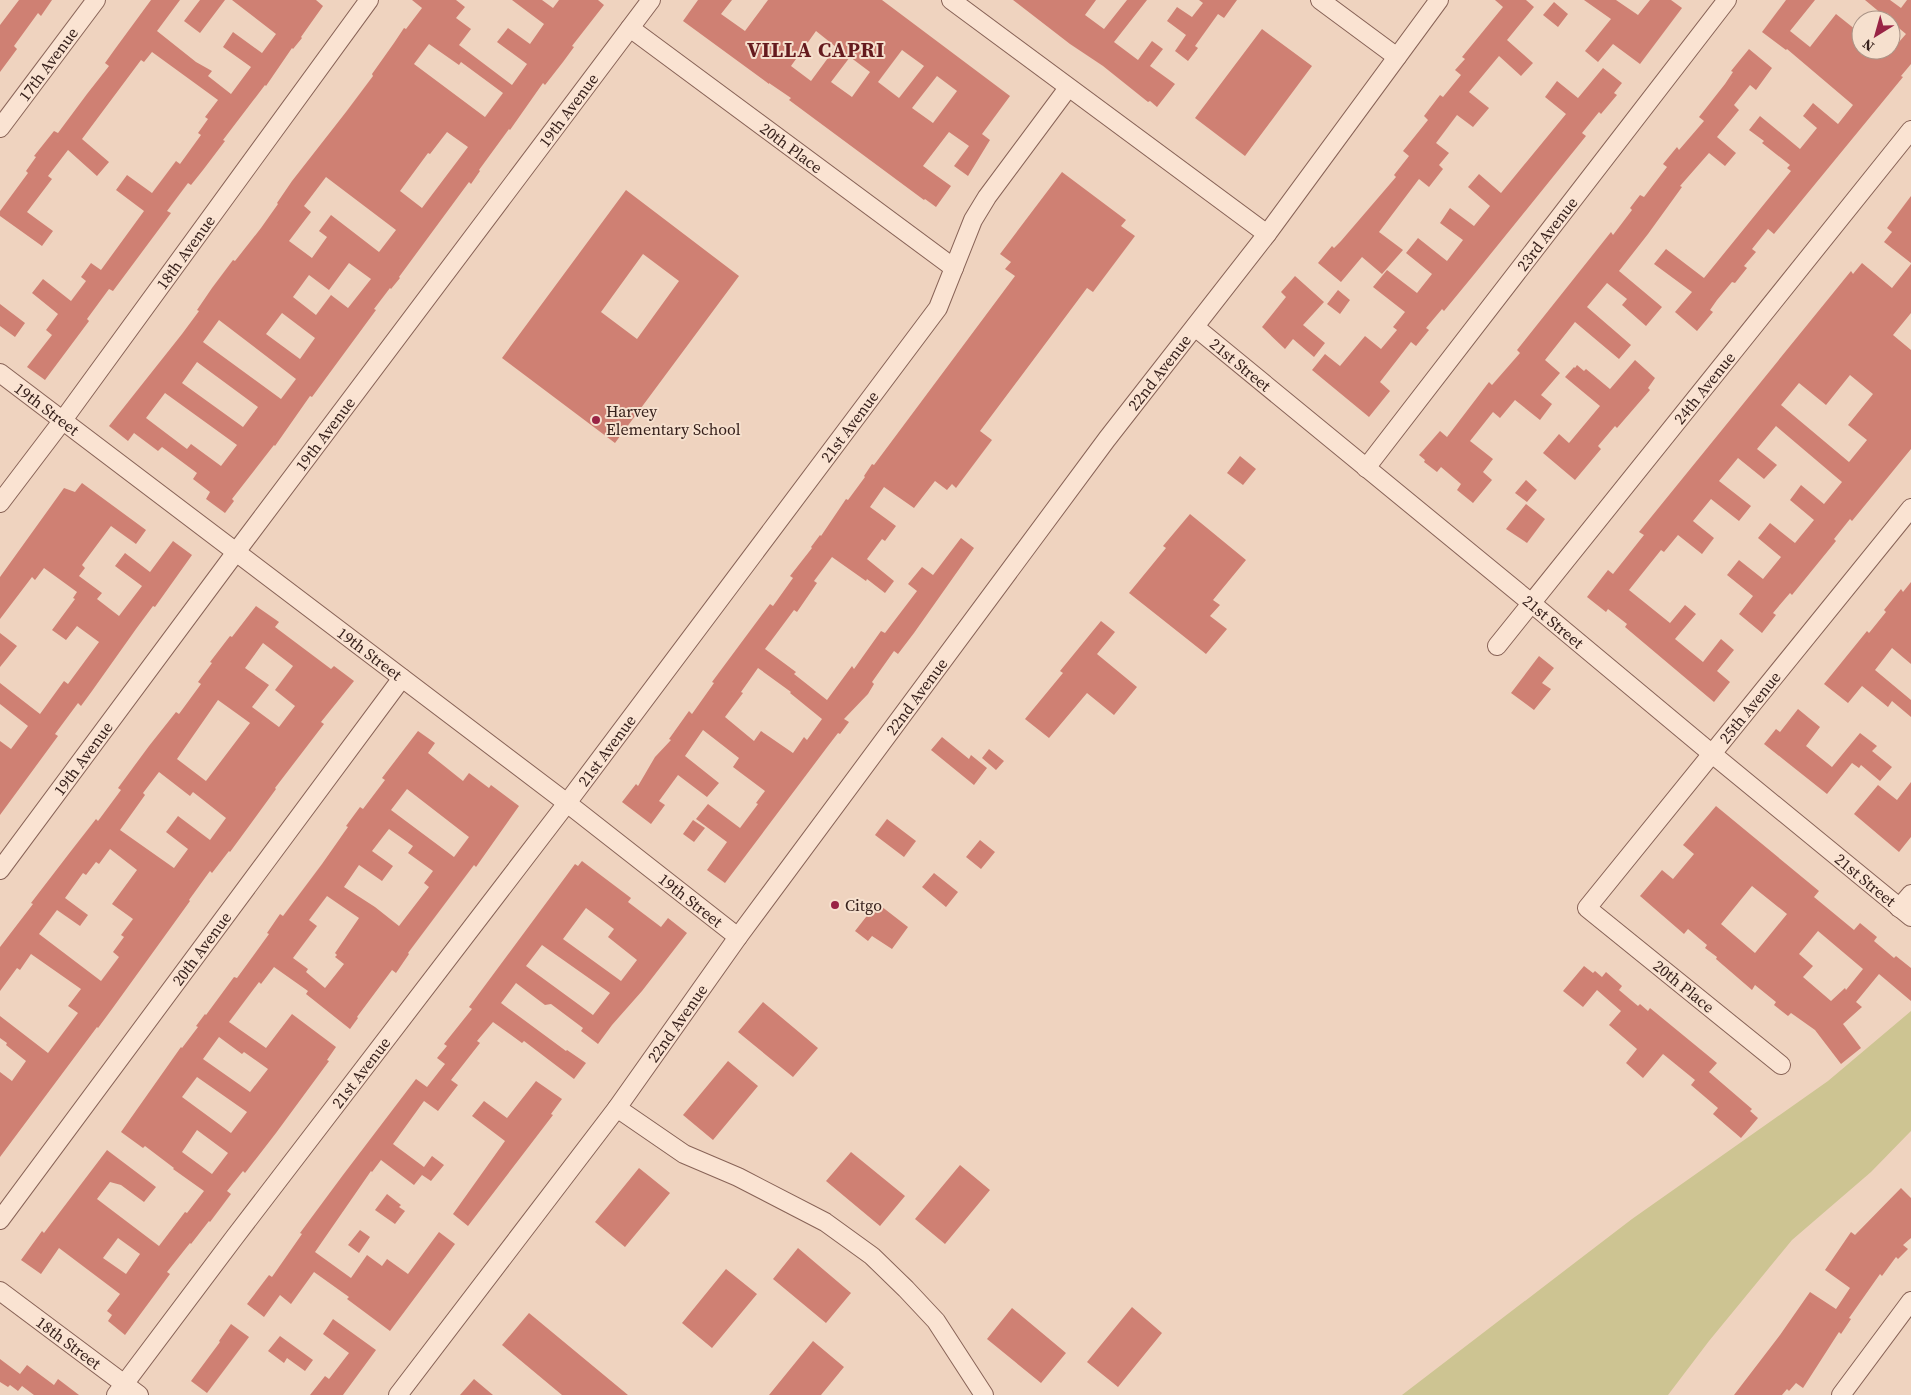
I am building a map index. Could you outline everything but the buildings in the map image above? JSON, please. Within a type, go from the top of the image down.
[{"type":"street","name":"17th Avenue","points":[[0,128],[96,0]]},
{"type":"street","name":"18th Avenue","points":[[0,503],[63,420],[369,0]]},
{"type":"street","name":"19th Avenue","points":[[0,870],[236,552],[651,0]]},
{"type":"street","points":[[951,0],[1267,234]]},
{"type":"street","points":[[1320,0],[1397,57]]},
{"type":"street","name":"22nd Avenue","points":[[398,1395],[617,1108],[738,937],[1106,439],[1267,234],[1439,0]]},
{"type":"street","name":"23rd Avenue","points":[[1366,468],[1727,0]]},
{"type":"street","name":"20th Place","points":[[630,28],[954,268]]},
{"type":"street","name":"21st Avenue","points":[[127,1392],[234,1238],[567,803],[938,308],[966,235],[987,197],[1068,88]]},
{"type":"street","name":"24th Avenue","points":[[1496,646],[1911,130]]},
{"type":"street","name":"21st Street","points":[[1195,327],[1905,913]]},
{"type":"street","name":"19th Street","points":[[0,373],[567,803],[738,937]]},
{"type":"street","name":"25th Avenue","points":[[1587,908],[1911,508]]},
{"type":"street","name":"20th Avenue","points":[[0,1220],[402,678]]},
{"type":"street","points":[[1905,913],[1911,894]]},
{"type":"street","name":"20th Place","points":[[1587,908],[1781,1065]]},
{"type":"street","points":[[617,1108],[684,1154],[738,1177],[825,1222],[872,1256],[936,1321],[984,1395]]},
{"type":"street","name":"18th Street","points":[[0,1291],[127,1392]]},
{"type":"street","points":[[1841,1395],[1911,1301]]},
{"type":"shaded area","points":[[1911,1011],[1911,1131],[1871,1172],[1792,1240],[1709,1341],[1668,1395],[1402,1395],[1632,1219],[1828,1081]]},
{"type":"place","name":"Harvey Elementary School","points":[[596,420]]},
{"type":"place","name":"Citgo","points":[[835,905]]},
{"type":"district","name":"VILLA CAPRI","points":[[816,49]]}]
